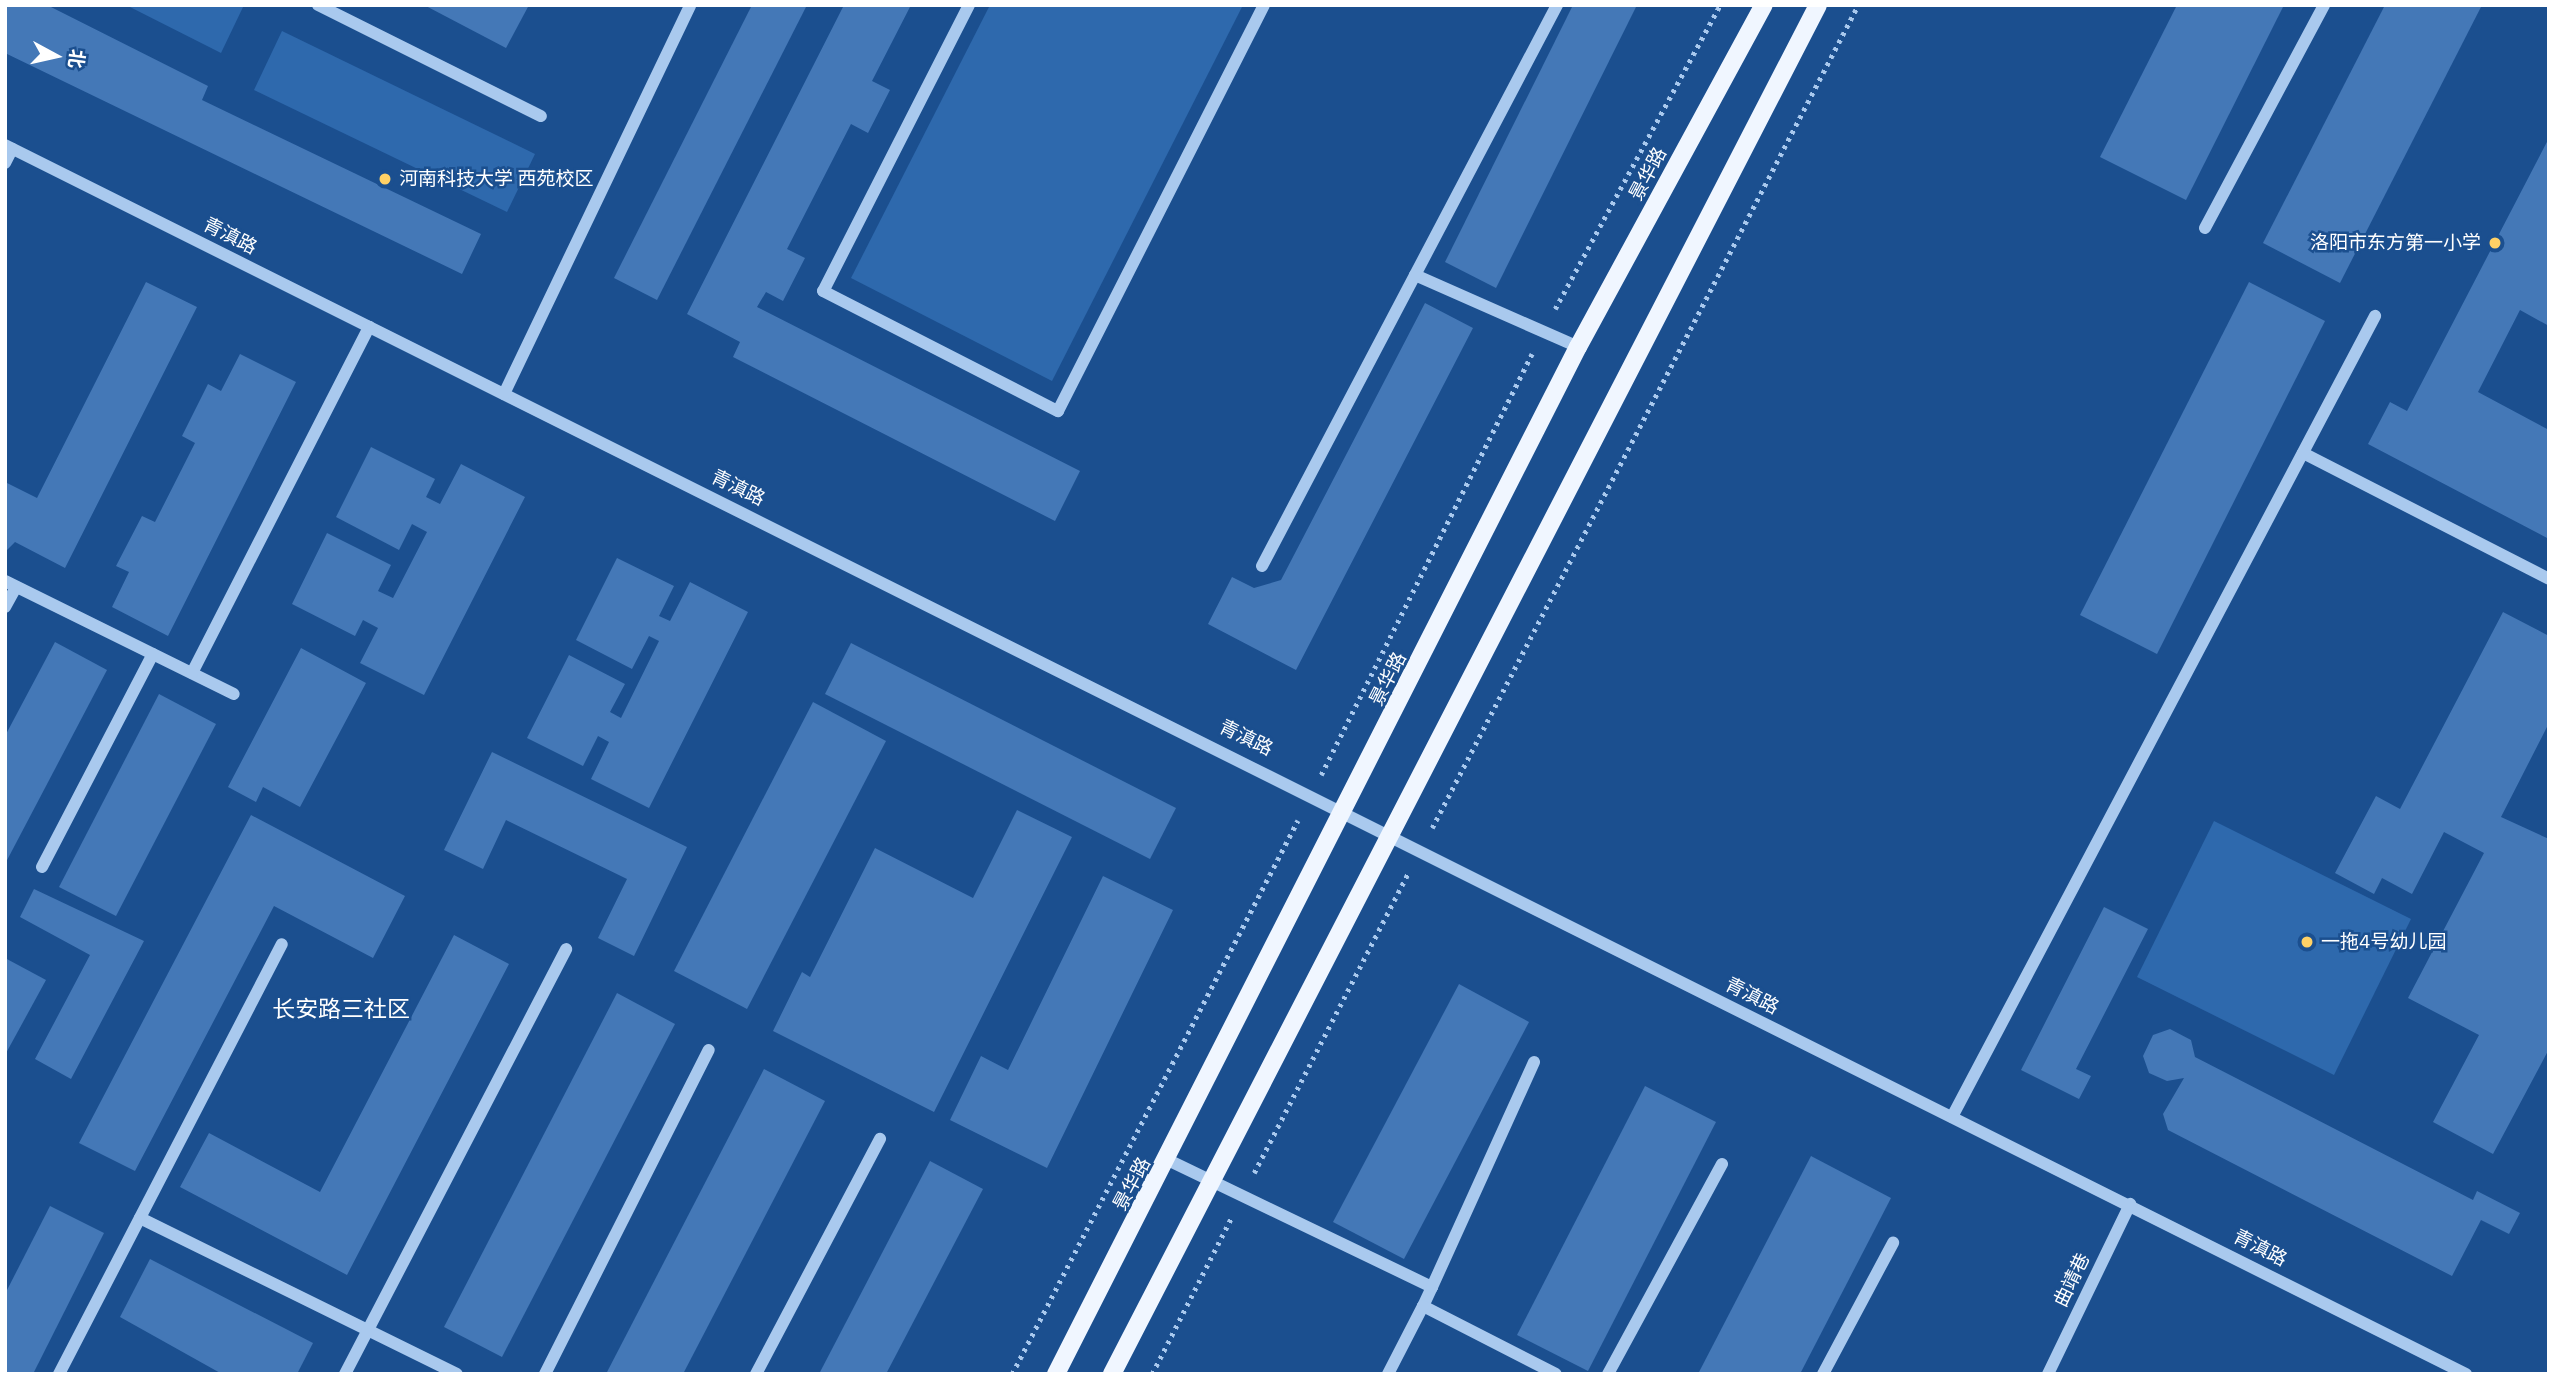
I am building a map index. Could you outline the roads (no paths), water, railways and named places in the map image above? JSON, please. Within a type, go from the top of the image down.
[{"type":"main road","name":"景华路","points":[[1056,1374],[1346,810],[1578,347],[1763,5]]},
{"type":"main road","points":[[1112,1374],[1818,5]]},
{"type":"street","points":[[318,5],[541,116]]},
{"type":"street","points":[[504,394],[690,5]]},
{"type":"street","points":[[969,5],[823,291],[1058,411],[1264,5]]},
{"type":"street","points":[[1262,566],[1557,5]]},
{"type":"street","points":[[2205,228],[2324,5]]},
{"type":"street","points":[[5,163],[9,147]]},
{"type":"street","name":"青滇路","points":[[9,147],[1312,792],[1952,1118],[2130,1204],[2466,1374]]},
{"type":"street","points":[[1415,275],[1544,329],[1578,347]]},
{"type":"street","points":[[1952,1118],[2375,316]]},
{"type":"street","points":[[192,673],[369,327]]},
{"type":"street","points":[[2303,453],[2549,579]]},
{"type":"street","points":[[5,607],[11,584],[234,694]]},
{"type":"street","points":[[41,867],[153,654]]},
{"type":"street","points":[[59,1374],[282,944]]},
{"type":"street","points":[[345,1374],[566,949]]},
{"type":"street","points":[[545,1374],[709,1050]]},
{"type":"street","points":[[1388,1374],[1432,1287],[1534,1062]]},
{"type":"street","points":[[756,1374],[880,1139]]},
{"type":"street","points":[[1168,1160],[1432,1287]]},
{"type":"street","points":[[1608,1374],[1722,1164]]},
{"type":"street","name":"曲靖巷","points":[[2048,1374],[2130,1204]]},
{"type":"street","points":[[140,1218],[457,1374]]},
{"type":"street","points":[[1823,1374],[1893,1242]]},
{"type":"street","points":[[1423,1306],[1556,1374]]},
{"type":"place","name":"河南科技大学 西苑校区","points":[[385,179]]},
{"type":"place","name":"洛阳市东方第一小学","points":[[2495,243]]},
{"type":"place","name":"一拖4号幼儿园","points":[[2307,942]]},
{"type":"district","name":"长安路三社区","points":[[341,1008]]}]
